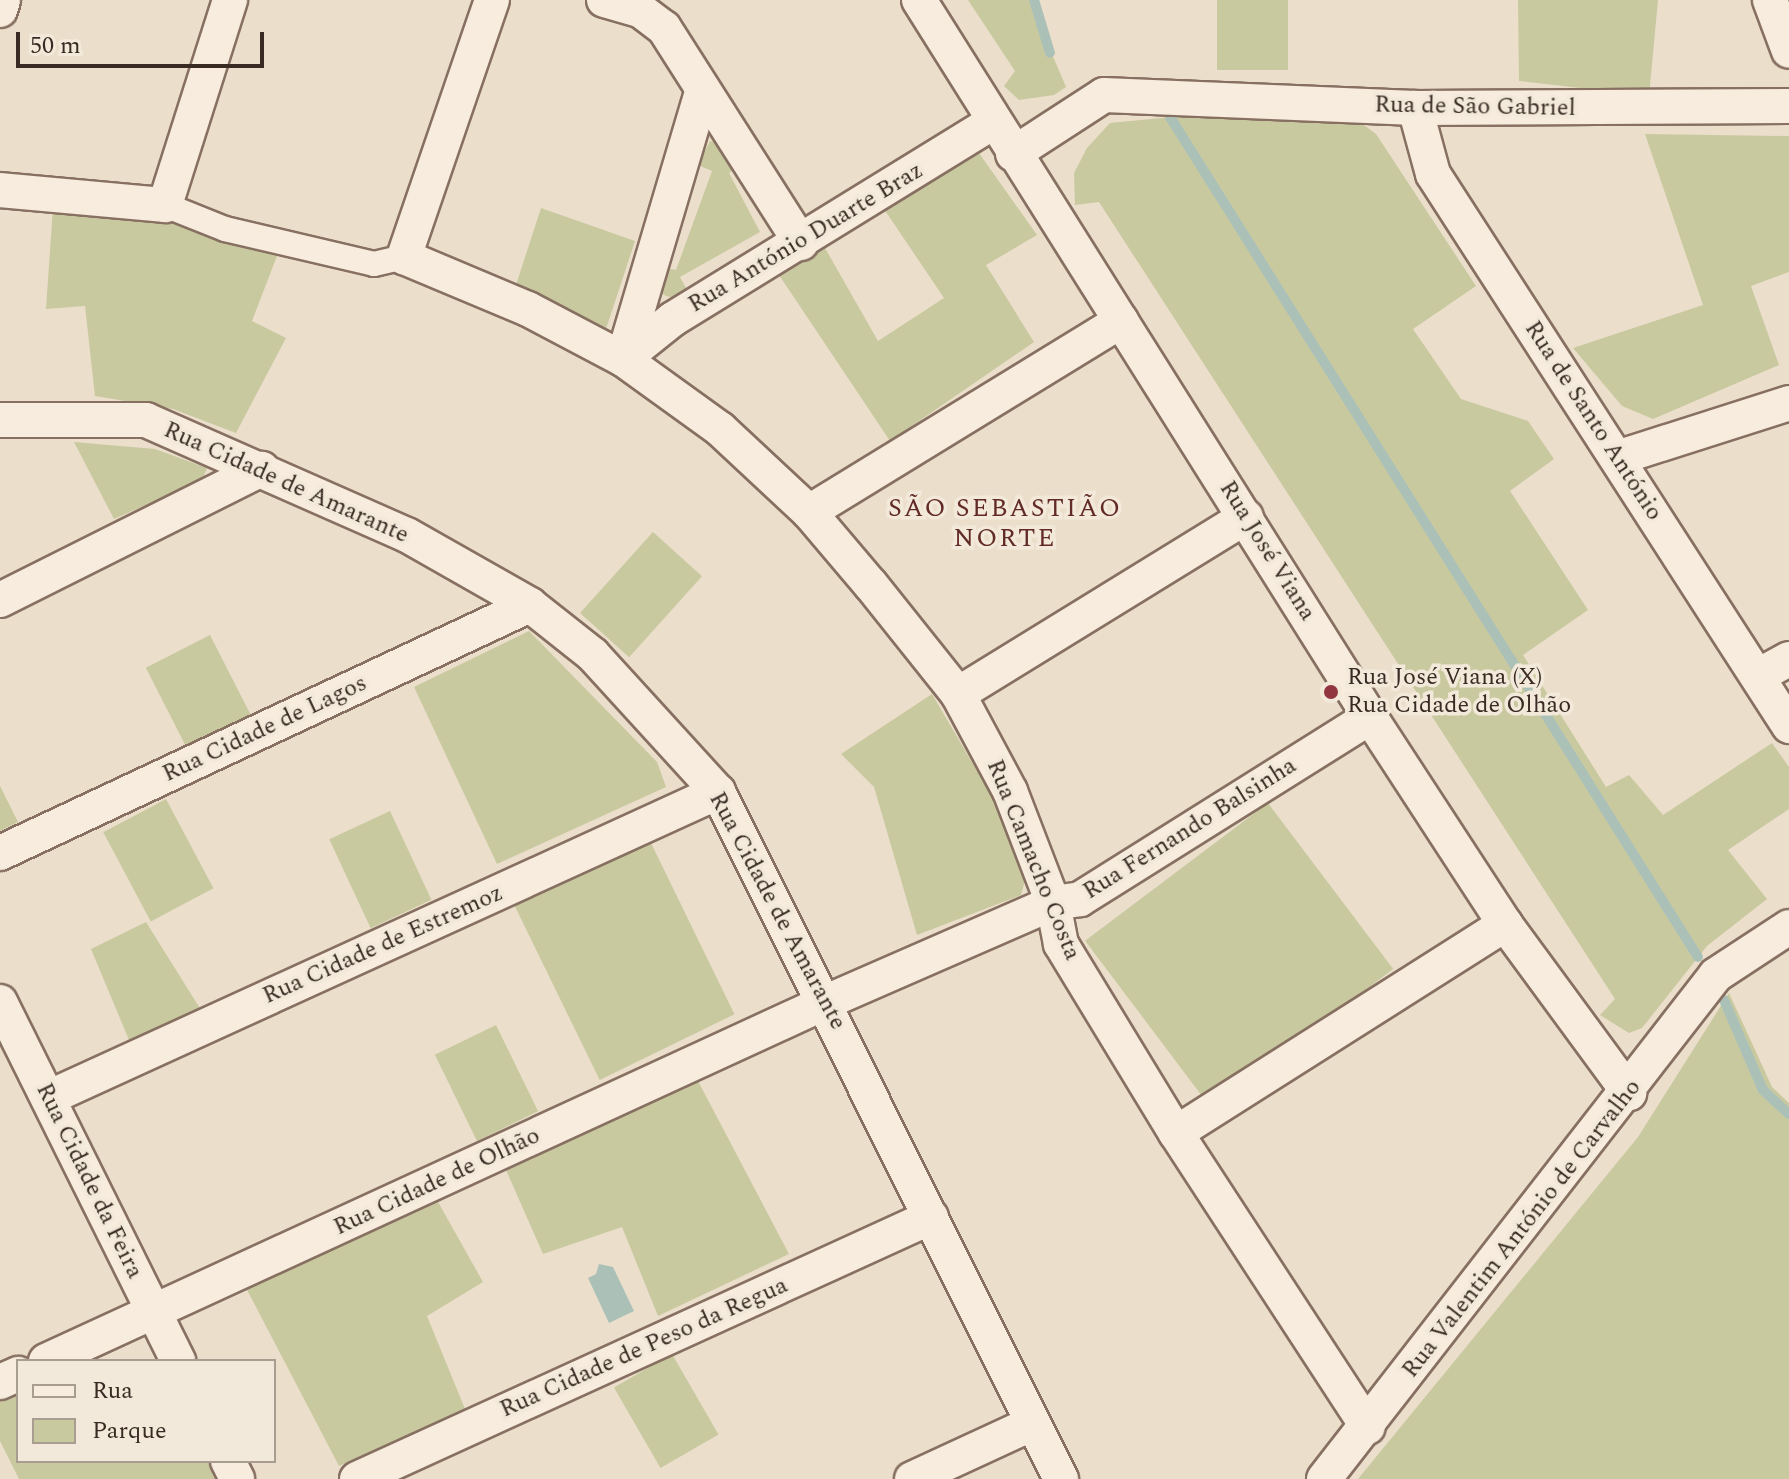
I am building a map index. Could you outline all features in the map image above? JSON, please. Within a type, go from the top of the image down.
[{"type":"street","points":[[0,10],[3,0]]},
{"type":"street","points":[[165,205],[230,0]]},
{"type":"street","points":[[0,190],[165,205],[225,229],[374,264],[404,257],[492,0]]},
{"type":"street","points":[[604,0],[640,10],[664,28],[801,243]]},
{"type":"street","name":"Rua José Viana","points":[[919,0],[992,123],[1246,517],[1370,717],[1505,924],[1629,1093]]},
{"type":"street","points":[[1770,0],[1789,51]]},
{"type":"street","points":[[623,359],[702,92]]},
{"type":"street","name":"Rua de São Gabriel","points":[[1013,154],[1104,95],[1415,108],[1789,106]]},
{"type":"street","name":"Rua de Santo António","points":[[1415,108],[1433,174],[1789,726]]},
{"type":"street","name":"Rua António Duarte Braz","points":[[623,359],[673,319],[992,123]]},
{"type":"street","name":"Rua Camacho Costa","points":[[404,257],[528,309],[623,359],[720,429],[809,512],[958,694],[1010,791],[1053,903],[1061,944],[1176,1133],[1368,1427]]},
{"type":"street","points":[[809,512],[1121,321]]},
{"type":"street","points":[[1617,458],[1789,403]]},
{"type":"street","name":"Rua Cidade de Amarante","points":[[0,420],[146,420],[407,535],[530,605],[593,655],[718,792],[826,1002],[1061,1479]]},
{"type":"street","points":[[0,600],[262,469]]},
{"type":"street","points":[[958,694],[1246,517]]},
{"type":"street","name":"Rua Cidade de Lagos","points":[[0,853],[530,605]]},
{"type":"street","points":[[1758,676],[1789,659]]},
{"type":"street","name":"Rua Fernando Balsinha","points":[[826,1002],[1053,903],[1080,899],[1370,717]]},
{"type":"street","name":"Rua Cidade de Estremoz","points":[[48,1098],[718,792]]},
{"type":"street","points":[[1176,1133],[1505,924]]},
{"type":"street","name":"Rua Valentim António de Carvalho","points":[[1324,1479],[1629,1093],[1716,975],[1789,927]]},
{"type":"street","name":"Rua Cidade da Feira","points":[[0,1002],[177,1359]]},
{"type":"street","name":"Rua Cidade de Olhão","points":[[50,1359],[826,1002]]},
{"type":"street","name":"Rua Cidade de Peso da Regua","points":[[357,1479],[931,1217]]},
{"type":"street","points":[[912,1479],[1033,1423]]},
{"type":"green space","points":[[968,0],[1029,0],[1066,87],[1054,95],[1019,100],[1004,86],[1015,71]]},
{"type":"green space","points":[[1217,0],[1288,0],[1288,70],[1217,70]]},
{"type":"green space","points":[[1518,0],[1658,0],[1649,96],[1519,81]]},
{"type":"green space","points":[[1192,115],[1364,125],[1376,134],[1476,286],[1413,329],[1461,399],[1528,421],[1554,459],[1510,491],[1588,610],[1523,655],[1606,787],[1629,775],[1663,815],[1772,743],[1789,767],[1789,809],[1728,850],[1767,899],[1707,946],[1642,1028],[1629,1033],[1600,1015],[1615,999],[1099,202],[1075,205],[1074,173],[1087,148],[1110,123]]},
{"type":"green space","points":[[1645,134],[1789,136],[1789,272],[1751,286],[1779,365],[1653,419],[1622,406],[1573,348],[1703,305]]},
{"type":"green space","points":[[710,141],[722,145],[738,166],[729,173],[760,232],[680,277],[687,290],[675,298],[666,296],[660,292],[660,267],[676,270],[712,171],[698,165]]},
{"type":"green space","points":[[979,153],[1037,235],[986,265],[1034,342],[890,441],[777,272],[825,248],[878,341],[944,298],[884,209]]},
{"type":"green space","points":[[53,207],[174,224],[277,256],[252,321],[286,338],[236,433],[173,409],[95,396],[85,306],[46,309]]},
{"type":"green space","points":[[541,208],[635,241],[605,332],[515,288]]},
{"type":"green space","points":[[74,442],[155,449],[207,468],[202,480],[114,519]]},
{"type":"green space","points":[[653,532],[702,576],[629,657],[580,613]]},
{"type":"green space","points":[[529,631],[657,762],[666,787],[497,864],[414,687]]},
{"type":"green space","points":[[210,635],[253,719],[189,751],[146,668]]},
{"type":"green space","points":[[932,694],[1017,839],[1025,880],[1021,895],[917,935],[874,787],[841,754]]},
{"type":"green space","points":[[0,786],[18,822],[0,831]]},
{"type":"green space","points":[[166,799],[213,888],[151,922],[103,832]]},
{"type":"green space","points":[[1268,803],[1393,969],[1210,1107],[1085,941]]},
{"type":"green space","points":[[390,811],[431,900],[371,928],[329,839]]},
{"type":"green space","points":[[649,839],[734,1014],[600,1080],[514,905]]},
{"type":"green space","points":[[146,922],[201,1010],[129,1040],[91,949]]},
{"type":"green space","points":[[1729,993],[1772,1087],[1789,1103],[1789,1479],[1358,1479],[1638,1137]]},
{"type":"green space","points":[[496,1025],[538,1111],[477,1141],[435,1055]]},
{"type":"green space","points":[[698,1081],[789,1254],[658,1316],[622,1227],[543,1254],[506,1170]]},
{"type":"green space","points":[[438,1202],[483,1282],[427,1316],[465,1409],[339,1466],[245,1286]]},
{"type":"green space","points":[[672,1354],[718,1435],[660,1468],[614,1388]]},
{"type":"green space","points":[[16,1390],[16,1463],[214,1463],[221,1479],[19,1479],[0,1441],[0,1398]]},
{"type":"shaded area","points":[[599,1264],[613,1267],[634,1311],[609,1323],[588,1278],[596,1274]]},
{"type":"waterway","points":[[1034,0],[1050,53]]},
{"type":"waterway","points":[[1170,117],[1698,957]]},
{"type":"waterway","points":[[1724,1000],[1763,1090],[1789,1114]]},
{"type":"place","name":"Rua José Viana (X) Rua Cidade de Olhão","points":[[1331,692]]},
{"type":"district","name":"SÃO SEBASTIÃO NORTE","points":[[1005,524]]}]
